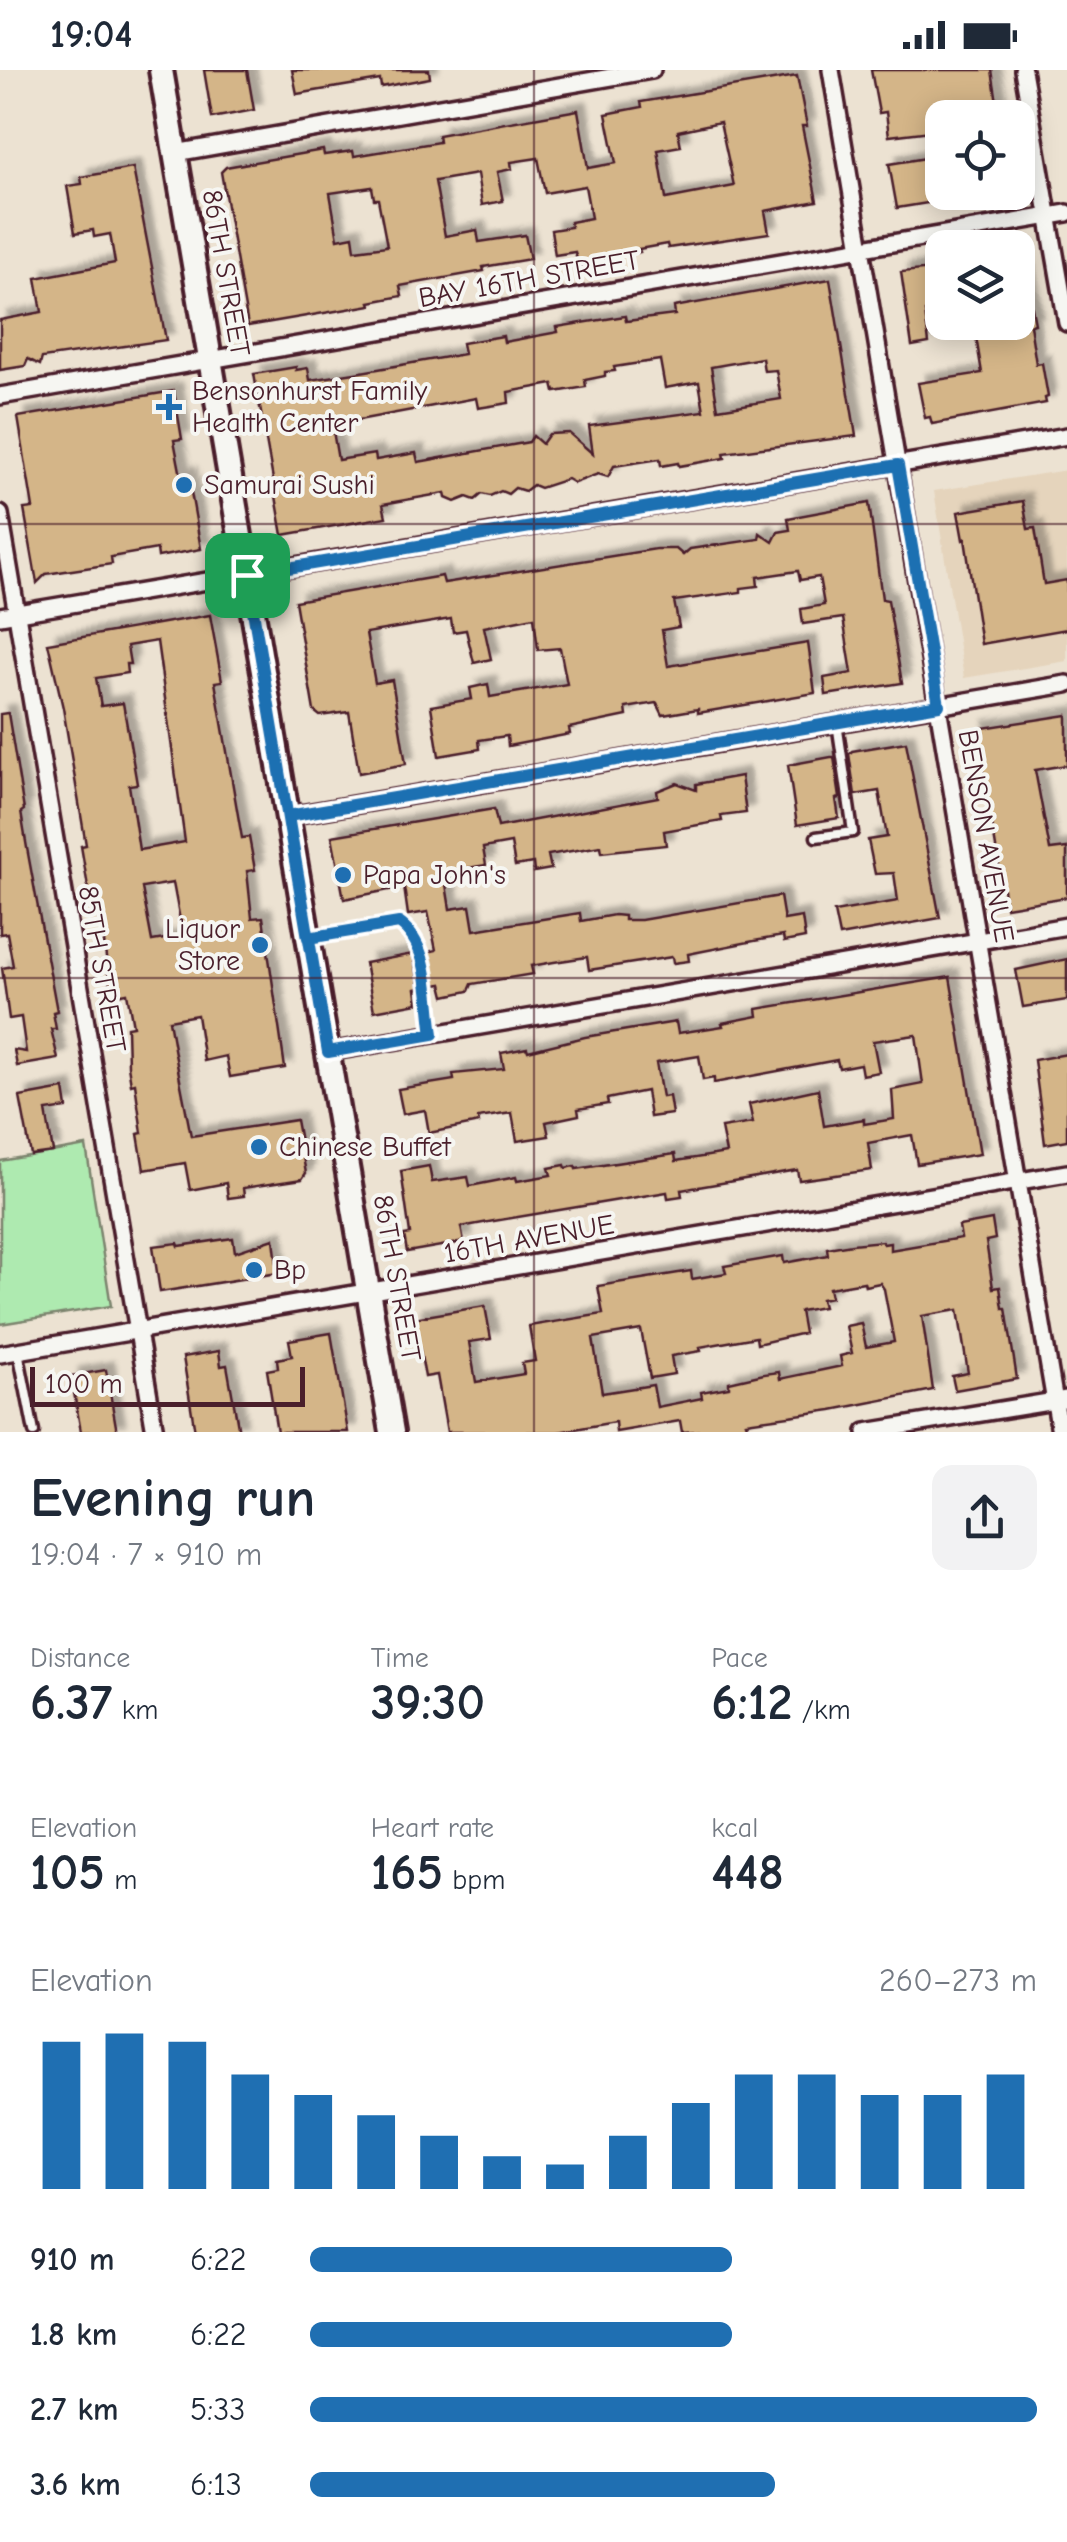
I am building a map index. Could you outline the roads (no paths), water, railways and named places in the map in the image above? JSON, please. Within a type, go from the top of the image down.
[{"type":"main road","name":"86TH STREET","points":[[161,70],[392,1432]]},
{"type":"street","points":[[176,153],[652,70]]},
{"type":"street","name":"BENSON AVENUE","points":[[832,70],[978,941],[1061,1400],[1060,1432]]},
{"type":"street","points":[[1023,70],[1067,323]]},
{"type":"street","name":"BAY 16TH STREET","points":[[0,396],[1067,213]]},
{"type":"street","points":[[0,616],[1067,436]]},
{"type":"street","name":"85TH STREET","points":[[0,514],[155,1432]]},
{"type":"street","points":[[288,816],[1067,684]]},
{"type":"street","points":[[328,1052],[1067,926]]},
{"type":"street","name":"16TH AVENUE","points":[[0,1354],[1067,1173]]},
{"type":"street","points":[[866,1432],[1061,1400]]},
{"type":"lane","points":[[816,837],[853,832],[836,723]]},
{"type":"lane","points":[[308,938],[399,923],[410,930],[420,946],[433,1034]]},
{"type":"lane","points":[[18,1351],[34,1432]]},
{"type":"place","name":"Bensonhurst Family Health Center","points":[[169,407]]},
{"type":"place","name":"Samurai Sushi","points":[[184,485]]},
{"type":"place","name":"Papa John's","points":[[343,875]]},
{"type":"place","name":"Liquor Store","points":[[260,945]]},
{"type":"place","name":"Chinese Buffet","points":[[259,1147]]},
{"type":"place","name":"Bp","points":[[254,1270]]}]
